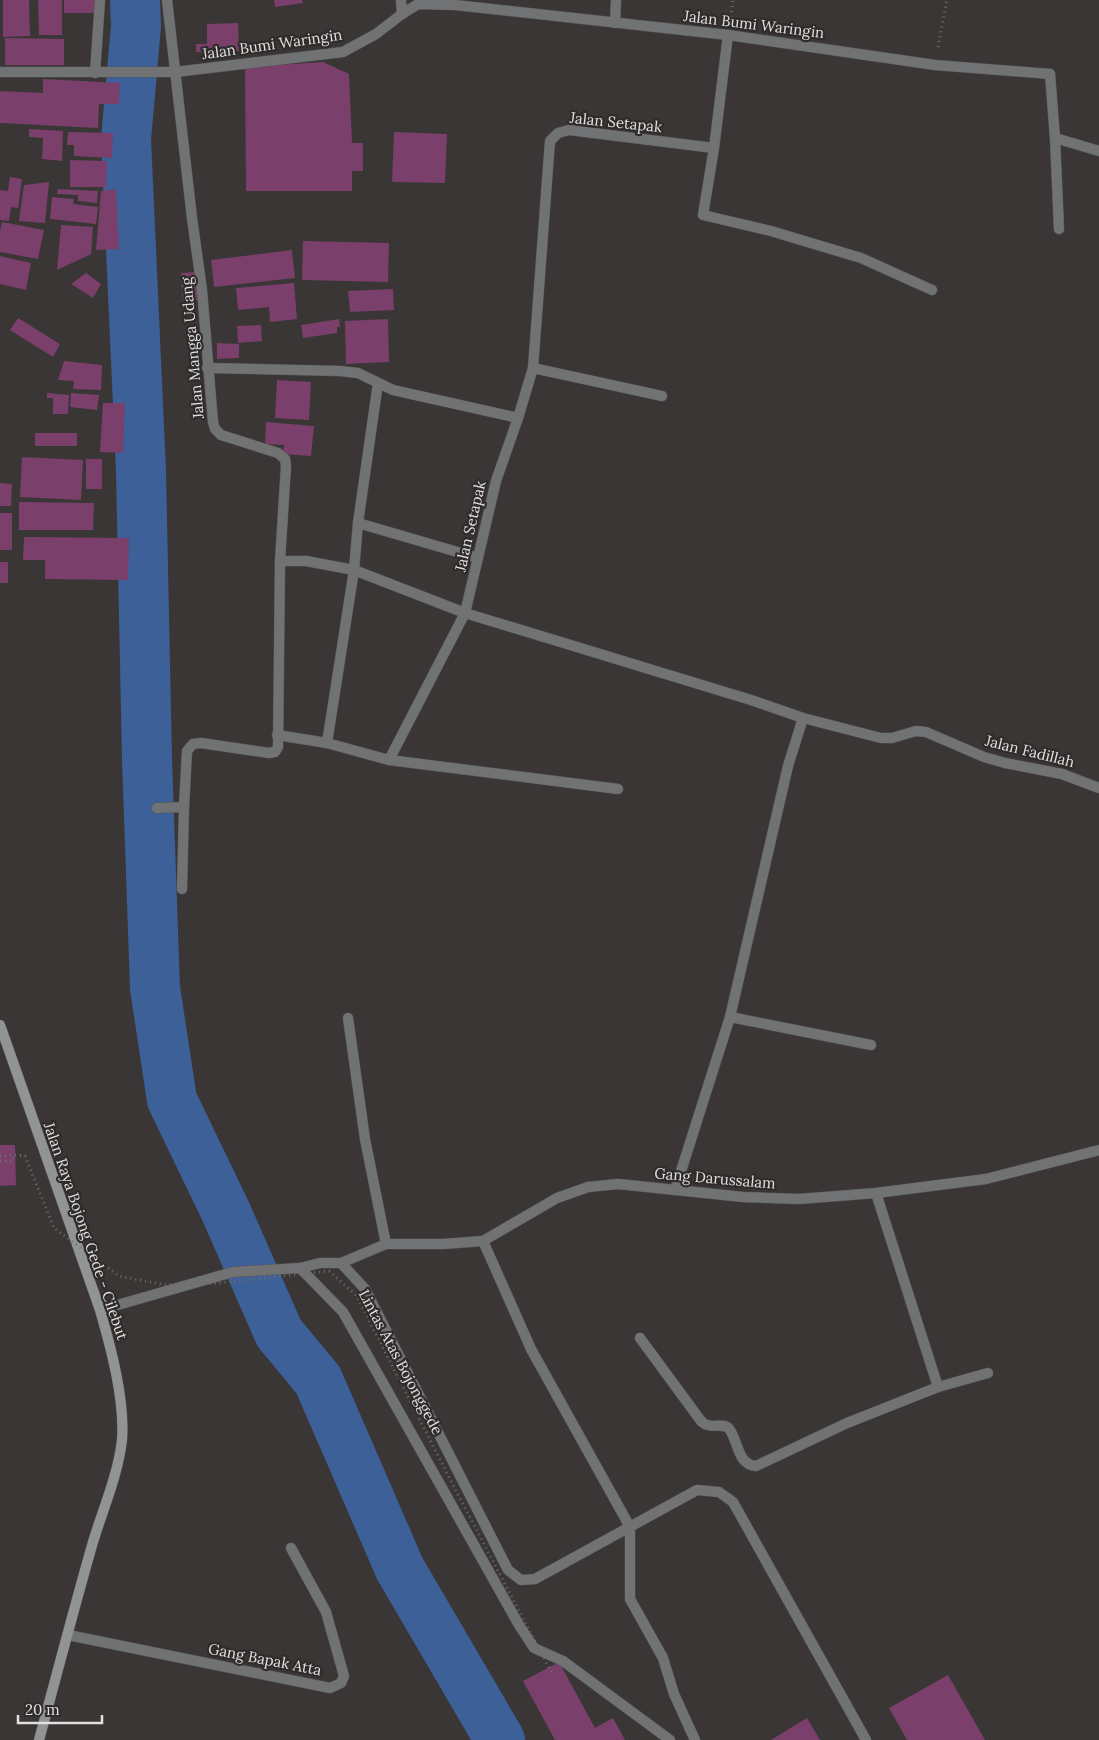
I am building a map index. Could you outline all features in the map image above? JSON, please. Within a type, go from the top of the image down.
[{"type":"main road","name":"Jalan Raya Bojong Gede - Cilebut","points":[[0,1025],[100,1310],[109,1341],[121,1404],[122,1439],[116,1469],[93,1542],[38,1740]]},
{"type":"street","points":[[95,72],[100,0]]},
{"type":"street","name":"Jalan Mangga Udang","points":[[167,0],[173,72],[202,290],[215,430],[221,435],[278,453],[284,459],[286,466],[280,561]]},
{"type":"street","points":[[401,0],[402,14]]},
{"type":"street","points":[[615,23],[616,0]]},
{"type":"street","name":"Jalan Bumi Waringin","points":[[0,72],[173,72],[343,52],[376,34],[418,4],[455,5],[728,35],[935,65],[1050,74],[1055,138]]},
{"type":"street","points":[[728,35],[714,148],[703,215],[771,231],[861,258],[932,290]]},
{"type":"street","name":"Jalan Setapak","points":[[389,760],[465,613],[496,482],[533,368],[550,141],[558,133],[569,130],[714,148]]},
{"type":"street","points":[[1059,229],[1055,138],[1099,151]]},
{"type":"street","points":[[208,368],[358,373],[386,387],[402,392],[518,418]]},
{"type":"street","points":[[533,368],[662,396]]},
{"type":"street","points":[[326,743],[354,570],[358,523],[378,383]]},
{"type":"street","points":[[358,523],[478,558]]},
{"type":"street","points":[[182,889],[187,751],[193,744],[201,743],[269,753],[275,752],[278,747],[280,561],[306,561],[354,570],[465,613],[751,700],[803,718],[788,766],[730,1017],[676,1190]]},
{"type":"street","name":"Jalan Fadillah","points":[[803,718],[881,738],[892,738],[916,731],[926,732],[984,757],[1004,763],[1062,774],[1099,788]]},
{"type":"street","points":[[277,736],[326,743],[389,760],[618,789]]},
{"type":"street","points":[[157,808],[184,808]]},
{"type":"street","points":[[730,1017],[871,1045]]},
{"type":"street","points":[[348,1018],[365,1139],[386,1244]]},
{"type":"street","name":"Gang Darussalam","points":[[342,1264],[386,1244],[443,1244],[483,1241],[557,1198],[588,1188],[618,1184],[743,1197],[799,1199],[876,1193],[986,1179],[1099,1150]]},
{"type":"street","points":[[876,1193],[938,1387]]},
{"type":"street","points":[[483,1241],[531,1349],[630,1527],[630,1599],[664,1658],[674,1694],[695,1740]]},
{"type":"street","points":[[100,1310],[232,1272],[300,1268],[320,1263],[342,1264],[365,1289],[508,1570],[521,1580],[535,1579],[697,1490],[719,1492],[733,1502],[866,1740]]},
{"type":"street","points":[[300,1268],[343,1312],[519,1625],[534,1648],[563,1662],[670,1740]]},
{"type":"street","points":[[640,1338],[701,1422],[709,1426],[723,1425],[729,1429],[744,1462],[756,1466],[856,1419],[938,1387],[988,1373]]},
{"type":"street","name":"Gang Bapak Atta","points":[[68,1635],[330,1688],[341,1683],[344,1676],[326,1612],[291,1548]]},
{"type":"path","points":[[935,65],[947,0]]},
{"type":"path","points":[[0,1156],[15,1156]]},
{"type":"path","points":[[0,1161],[12,1161],[15,1156]]},
{"type":"path","name":"Lintas Atas Bojonggede","points":[[15,1156],[25,1156],[54,1228],[119,1276],[166,1285],[219,1283],[329,1271],[356,1295],[456,1492],[552,1674]]},
{"type":"building","points":[[3,0],[29,0],[30,36],[3,37]]},
{"type":"building","points":[[38,0],[62,0],[62,35],[39,35]]},
{"type":"building","points":[[64,0],[97,0],[97,13],[64,13]]},
{"type":"building","points":[[274,0],[302,0],[303,3],[275,7]]},
{"type":"building","points":[[238,23],[239,51],[196,52],[196,44],[207,44],[207,24]]},
{"type":"building","points":[[5,38],[64,39],[64,65],[5,65]]},
{"type":"building","points":[[323,62],[349,74],[352,143],[363,143],[363,171],[352,171],[352,191],[246,191],[245,67]]},
{"type":"building","points":[[43,79],[120,83],[119,104],[99,104],[98,128],[0,123],[0,91],[43,93]]},
{"type":"building","points":[[29,129],[63,131],[62,161],[42,159],[43,138],[29,137]]},
{"type":"building","points":[[68,132],[113,133],[112,158],[74,156],[74,145],[67,145]]},
{"type":"building","points":[[394,132],[447,134],[445,183],[392,182]]},
{"type":"building","points":[[70,160],[107,161],[106,187],[70,187]]},
{"type":"building","points":[[10,177],[22,179],[18,208],[11,207],[9,221],[0,220],[0,190],[8,191]]},
{"type":"building","points":[[49,182],[45,223],[19,221],[24,185]]},
{"type":"building","points":[[58,189],[98,191],[97,203],[78,201],[78,195],[57,194]]},
{"type":"building","points":[[116,189],[119,249],[96,250],[101,191]]},
{"type":"building","points":[[52,197],[74,199],[73,204],[98,207],[96,224],[50,219]]},
{"type":"building","points":[[2,222],[44,230],[38,259],[0,252]]},
{"type":"building","points":[[61,225],[93,227],[91,254],[57,270]]},
{"type":"building","points":[[303,241],[389,243],[388,282],[302,280]]},
{"type":"building","points":[[292,250],[295,278],[214,287],[211,260]]},
{"type":"building","points":[[0,256],[31,263],[26,290],[0,284]]},
{"type":"building","points":[[197,272],[199,300],[183,301],[181,273]]},
{"type":"building","points":[[86,273],[101,284],[93,298],[71,284]]},
{"type":"building","points":[[294,283],[297,319],[270,322],[269,307],[238,310],[236,288]]},
{"type":"building","points":[[393,289],[394,310],[350,312],[348,291]]},
{"type":"building","points":[[18,318],[60,344],[53,357],[10,330]]},
{"type":"building","points":[[339,319],[340,327],[337,327],[337,333],[303,338],[301,325]]},
{"type":"building","points":[[388,319],[389,362],[346,364],[345,321]]},
{"type":"building","points":[[261,325],[262,341],[238,343],[237,326]]},
{"type":"building","points":[[217,343],[239,344],[239,358],[217,359]]},
{"type":"building","points":[[64,361],[102,365],[101,390],[73,389],[74,381],[58,380]]},
{"type":"building","points":[[277,380],[311,382],[309,420],[275,418]]},
{"type":"building","points":[[47,393],[69,395],[68,414],[53,414],[53,398],[47,398]]},
{"type":"building","points":[[71,393],[99,395],[97,410],[70,407]]},
{"type":"building","points":[[103,403],[125,403],[123,453],[100,452]]},
{"type":"building","points":[[266,422],[314,426],[311,456],[283,454],[284,445],[265,444]]},
{"type":"building","points":[[35,433],[77,433],[77,446],[35,446]]},
{"type":"building","points":[[22,457],[83,460],[81,500],[20,497]]},
{"type":"building","points":[[86,459],[102,459],[102,489],[86,489]]},
{"type":"building","points":[[0,483],[12,484],[11,506],[0,506]]},
{"type":"building","points":[[19,502],[94,503],[93,530],[19,530]]},
{"type":"building","points":[[0,513],[12,513],[12,550],[0,550]]},
{"type":"building","points":[[24,537],[129,538],[128,580],[45,579],[45,560],[23,560]]},
{"type":"building","points":[[0,562],[8,562],[8,583],[0,583]]},
{"type":"building","points":[[0,1145],[15,1145],[16,1185],[0,1186]]},
{"type":"building","points":[[559,1662],[595,1728],[613,1718],[625,1740],[555,1740],[523,1681]]},
{"type":"building","points":[[948,1675],[985,1740],[907,1740],[889,1708]]},
{"type":"building","points":[[807,1718],[820,1740],[771,1740]]},
{"type":"waterway","points":[[135,0],[136,26],[126,139],[141,471],[147,760],[155,988],[172,1100],[226,1212],[279,1333],[318,1380],[400,1569],[500,1740]]}]
